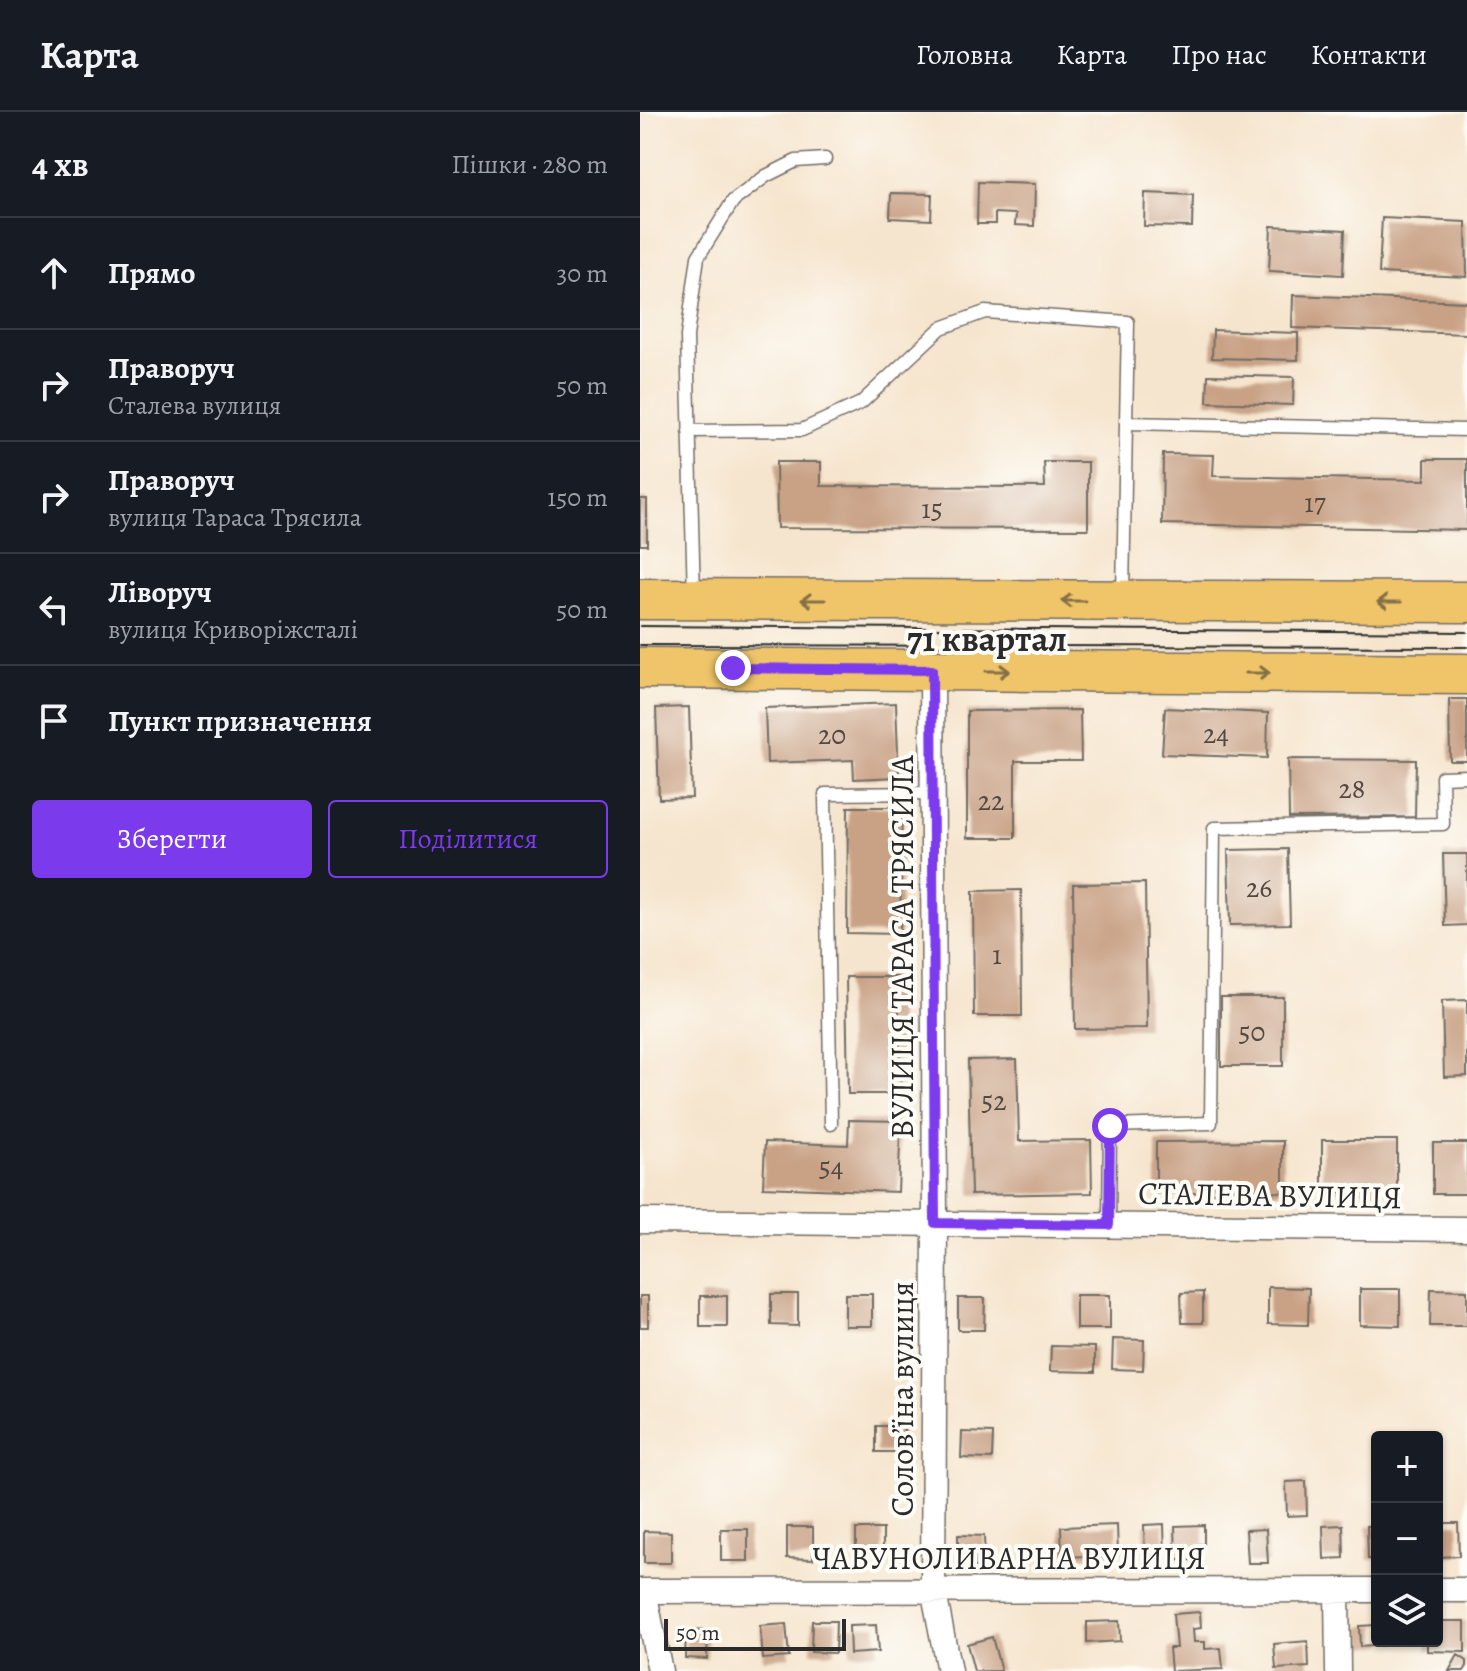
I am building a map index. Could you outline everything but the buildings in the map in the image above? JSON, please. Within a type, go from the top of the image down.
[{"type":"main road","points":[[640,599],[1467,602]]},
{"type":"main road","points":[[640,668],[1467,674]]},
{"type":"street","name":"ВУЛИЦЯ ТАРАСА ТРЯСИЛА","points":[[932,670],[935,1223]]},
{"type":"street","name":"СТАЛЕВА ВУЛИЦЯ","points":[[640,1221],[1467,1229]]},
{"type":"street","name":"Соловʼїна вулиця","points":[[935,1223],[933,1588],[949,1671]]},
{"type":"street","name":"ЧАВУНОЛИВАРНА ВУЛИЦЯ","points":[[642,1591],[933,1588],[1371,1590]]},
{"type":"street","points":[[1337,1590],[1338,1671]]},
{"type":"street","points":[[1443,1590],[1467,1590]]},
{"type":"street","points":[[642,1591],[660,1671]]},
{"type":"lane","points":[[694,599],[687,336],[698,257],[733,201],[766,176],[796,161],[825,159]]},
{"type":"lane","points":[[689,431],[802,430],[861,403],[941,328],[985,312],[1128,322],[1123,601]]},
{"type":"lane","points":[[1126,423],[1467,430]]},
{"type":"lane","points":[[1109,1225],[1110,1126],[1211,1123],[1214,828],[1443,824],[1442,777],[1467,776]]},
{"type":"lane","points":[[831,1124],[825,794],[933,793]]},
{"type":"tram line","points":[[640,626],[1467,632]]},
{"type":"tram line","points":[[640,645],[1467,647]]},
{"type":"district","name":"71 квартал","points":[[987,638]]},
{"type":"route","points":[[733,668],[932,670],[935,1223],[1109,1225],[1110,1126]]}]
